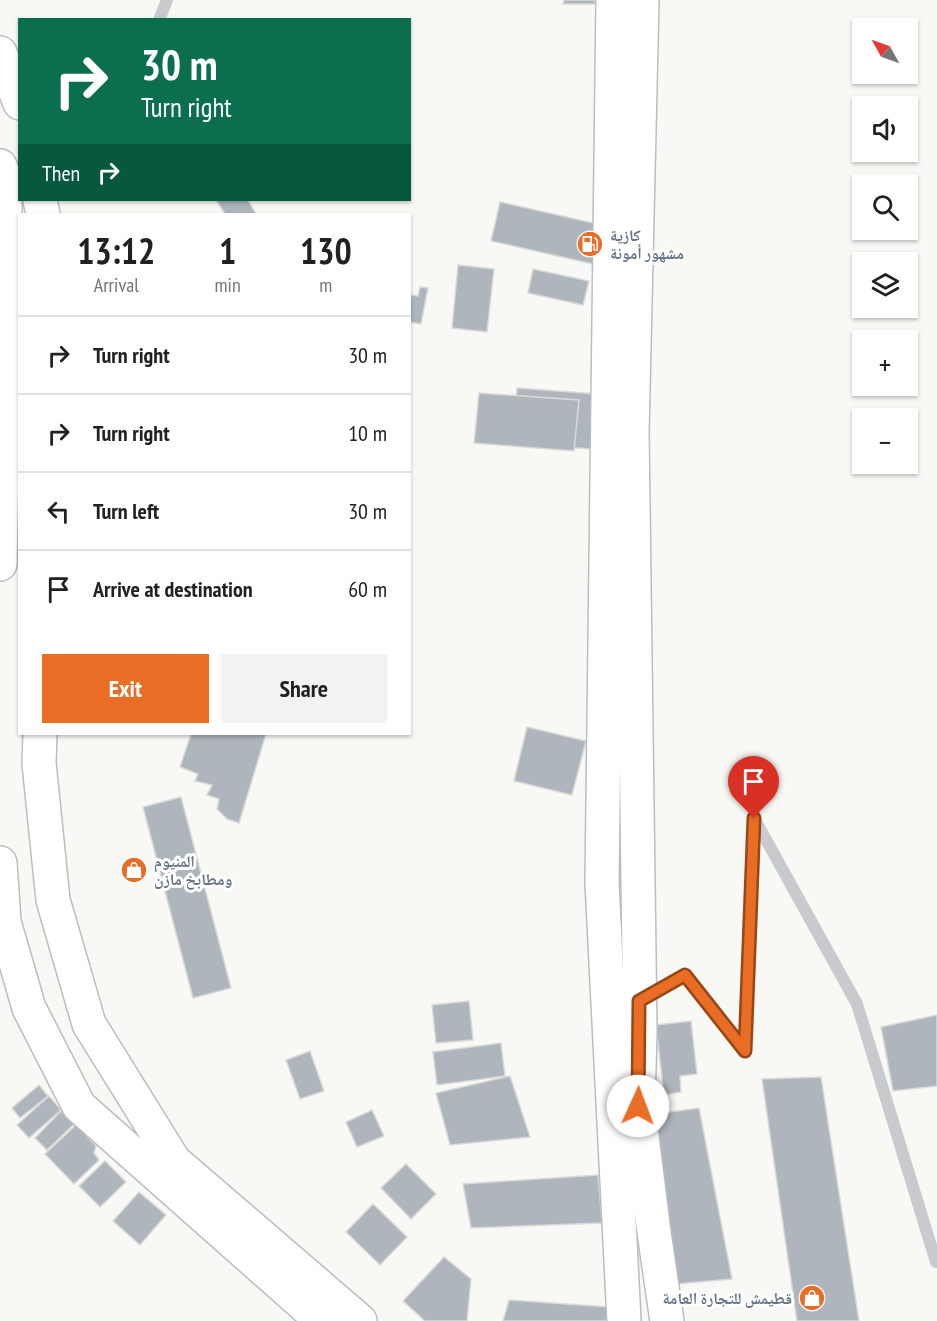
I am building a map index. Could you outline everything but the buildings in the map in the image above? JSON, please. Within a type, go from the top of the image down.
[{"type":"main road","points":[[613,0],[602,883],[624,1321]]},
{"type":"main road","points":[[642,0],[632,432],[639,1001],[638,1106],[668,1321]]},
{"type":"main road","points":[[0,53],[18,98]]},
{"type":"main road","points":[[0,166],[4,178],[5,333],[0,564]]},
{"type":"main road","points":[[40,735],[39,763],[53,900],[89,1024],[174,1161],[360,1321]]},
{"type":"main road","points":[[0,863],[4,922],[29,1008],[79,1106],[322,1321]]},
{"type":"lane","points":[[160,18],[167,0]]},
{"type":"lane","points":[[639,1001],[685,975],[745,1051],[754,818],[857,1004],[936,1262]]},
{"type":"place","name":"كازية مشهور أمونة","points":[[590,244]]},
{"type":"place","name":"المنيوم ومطابخ مازن","points":[[134,870]]},
{"type":"place","name":"قطيمش للتجارة العامة","points":[[812,1298]]},
{"type":"route","points":[[638,1106],[639,1001],[685,975],[745,1051],[754,818]]}]
